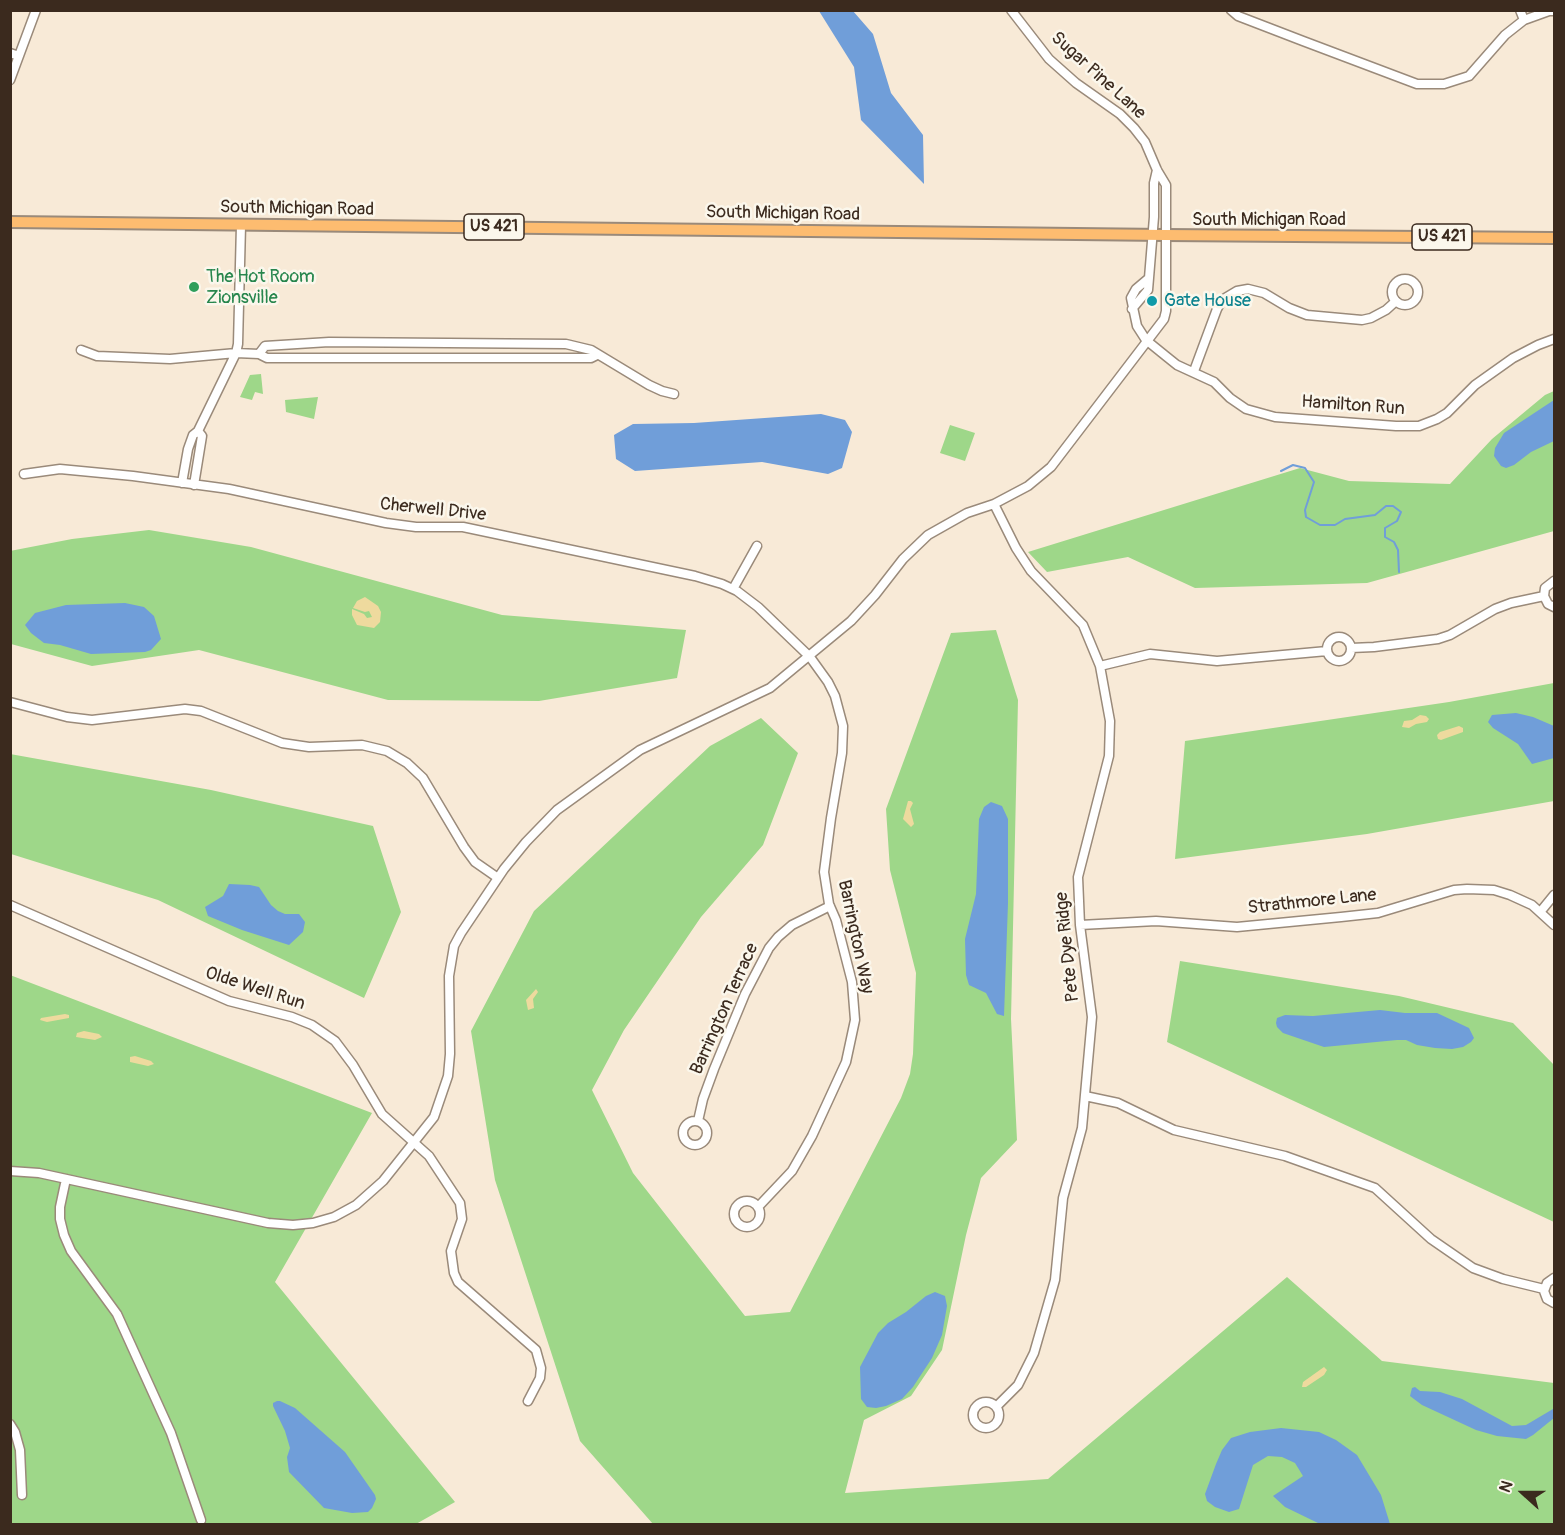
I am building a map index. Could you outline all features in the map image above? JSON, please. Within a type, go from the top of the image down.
[{"type":"main road","name":"South Michigan Road","points":[[10,222],[1165,236],[1554,238]]},
{"type":"street","points":[[10,80],[15,54],[36,10]]},
{"type":"street","name":"Sugar Pine Lane","points":[[10,1172],[39,1173],[256,1221],[293,1225],[313,1223],[356,1205],[383,1181],[434,1117],[448,1076],[449,976],[454,946],[498,878],[526,842],[549,818],[603,775],[640,750],[770,688],[851,621],[917,544],[928,535],[967,513],[994,504],[1028,486],[1051,467],[1146,340],[1151,338],[1166,311],[1166,185],[1144,142],[1134,128],[1120,114],[1076,83],[1049,59],[1011,10]]},
{"type":"street","points":[[1232,10],[1238,16],[1417,84],[1444,84],[1469,76],[1505,35],[1524,20],[1554,11]]},
{"type":"street","points":[[1520,10],[1524,20]]},
{"type":"street","points":[[1146,340],[1137,326],[1131,298],[1136,289],[1149,278],[1154,183],[1157,170]]},
{"type":"street","points":[[182,483],[193,435],[198,431],[236,353],[241,225]]},
{"type":"street","points":[[1194,371],[1222,300],[1237,291],[1248,289],[1264,293],[1288,308],[1307,315],[1362,320],[1386,310],[1396,301]]},
{"type":"street","name":"Hamilton Run","points":[[1146,340],[1177,365],[1214,382],[1238,405],[1264,415],[1408,427],[1419,426],[1437,419],[1492,372],[1538,345],[1554,339]]},
{"type":"street","points":[[259,354],[265,346],[329,342],[516,343],[578,346],[591,350],[662,392],[674,394]]},
{"type":"street","points":[[391,342],[391,357]]},
{"type":"street","points":[[516,343],[517,358]]},
{"type":"street","points":[[81,350],[97,356],[170,359],[236,353],[259,354],[267,358],[591,358],[597,355]]},
{"type":"street","points":[[194,485],[202,436],[198,431]]},
{"type":"street","name":"Cherwell Drive","points":[[24,474],[60,469],[229,489],[386,523],[416,527],[463,526],[695,576],[733,589],[758,607],[810,657]]},
{"type":"street","name":"Pete Dye Ridge","points":[[994,504],[1016,548],[1031,571],[1083,625],[1100,666],[1110,721],[1109,756],[1078,877],[1080,925],[1092,1017],[1082,1128],[1063,1198],[1055,1280],[1034,1353],[1018,1385],[997,1407]]},
{"type":"street","points":[[733,589],[757,546]]},
{"type":"street","points":[[1554,580],[1545,588],[1544,596],[1548,604],[1554,607]]},
{"type":"street","points":[[1351,648],[1438,639],[1450,635],[1495,609],[1544,596]]},
{"type":"street","points":[[1337,637],[1345,638],[1351,648],[1349,656],[1342,661],[1331,658],[1327,651],[1330,640],[1337,637]]},
{"type":"street","points":[[1100,666],[1150,654],[1217,661],[1327,651]]},
{"type":"street","name":"Barrington Way","points":[[758,1207],[792,1171],[812,1136],[846,1062],[855,1020],[852,982],[830,906],[824,872],[842,753],[843,726],[836,696],[810,657]]},
{"type":"street","points":[[10,702],[67,717],[92,720],[185,709],[201,711],[282,743],[309,747],[362,745],[387,751],[407,763],[423,778],[464,847],[476,862],[498,878]]},
{"type":"street","name":"Strathmore Lane","points":[[1080,925],[1162,921],[1237,927],[1283,923],[1378,913],[1454,890],[1467,889],[1494,890],[1510,895],[1541,911],[1554,926]]},
{"type":"street","points":[[1541,911],[1554,895]]},
{"type":"street","name":"Olde Well Run","points":[[10,905],[229,1001],[292,1017],[312,1025],[335,1041],[353,1065],[382,1114],[429,1156],[460,1203],[462,1219],[451,1251],[451,1261],[458,1282],[536,1350],[541,1368],[540,1378],[528,1401]]},
{"type":"street","name":"Barrington Terrace","points":[[699,1121],[703,1099],[714,1069],[745,994],[769,948],[792,925],[830,906]]},
{"type":"street","points":[[1085,1096],[1118,1103],[1174,1130],[1285,1156],[1375,1188],[1431,1239],[1473,1268],[1503,1279],[1544,1289]]},
{"type":"street","points":[[66,1179],[60,1207],[64,1235],[71,1251],[117,1314],[171,1433],[201,1520]]},
{"type":"street","points":[[1554,1278],[1547,1283],[1544,1289],[1547,1299],[1554,1303]]},
{"type":"street","points":[[10,1425],[15,1432],[20,1450],[22,1496]]},
{"type":"green space","points":[[261,374],[263,394],[255,392],[252,400],[240,397],[250,375]]},
{"type":"green space","points":[[1554,391],[1554,531],[1367,583],[1195,588],[1128,557],[1047,572],[1028,552],[1300,468],[1349,481],[1450,484],[1492,439],[1545,395]]},
{"type":"green space","points":[[318,397],[314,419],[286,412],[285,400]]},
{"type":"green space","points":[[950,425],[975,433],[965,461],[940,453]]},
{"type":"green space","points":[[149,530],[251,547],[502,615],[686,630],[677,678],[539,701],[388,700],[199,650],[92,666],[11,644],[10,551],[72,539]]},
{"type":"green space","points":[[996,630],[1018,700],[1011,1019],[1017,1140],[981,1178],[966,1235],[942,1350],[911,1396],[864,1420],[845,1493],[1048,1479],[1287,1277],[1382,1361],[1554,1383],[1554,1524],[653,1524],[580,1441],[495,1180],[471,1031],[534,911],[710,746],[761,718],[798,753],[763,845],[701,917],[624,1030],[592,1090],[633,1173],[745,1316],[790,1312],[901,1098],[910,1074],[913,1054],[916,973],[890,870],[886,809],[951,633]]},
{"type":"green space","points":[[1554,683],[1554,801],[1367,834],[1175,859],[1185,741],[1449,702]]},
{"type":"green space","points":[[10,754],[211,790],[373,826],[401,912],[364,998],[158,900],[11,854]]},
{"type":"green space","points":[[1180,961],[1399,996],[1513,1023],[1554,1065],[1554,1222],[1167,1042]]},
{"type":"green space","points":[[10,975],[372,1113],[275,1282],[455,1502],[416,1524],[11,1524]]},
{"type":"sand","points":[[365,597],[378,606],[381,612],[380,622],[374,628],[357,625],[352,615],[352,609],[364,614],[367,618],[372,617],[369,611],[353,608],[357,601]]},
{"type":"sand","points":[[1420,715],[1429,719],[1427,722],[1409,728],[1402,727],[1404,721],[1412,720]]},
{"type":"sand","points":[[1459,726],[1463,728],[1463,732],[1438,739],[1437,735],[1440,732]]},
{"type":"sand","points":[[908,801],[913,803],[910,809],[914,824],[911,827],[903,819]]},
{"type":"sand","points":[[536,989],[538,992],[533,999],[534,1008],[528,1010],[526,1000]]},
{"type":"sand","points":[[69,1015],[69,1018],[47,1022],[40,1020],[41,1018]]},
{"type":"sand","points":[[84,1031],[99,1034],[102,1037],[95,1040],[76,1037],[77,1033]]},
{"type":"sand","points":[[135,1056],[154,1064],[148,1066],[130,1062],[130,1057]]},
{"type":"sand","points":[[1324,1367],[1327,1370],[1324,1375],[1306,1387],[1302,1387],[1303,1382]]},
{"type":"water","points":[[819,11],[853,11],[873,34],[891,93],[923,135],[924,184],[861,120],[854,67]]},
{"type":"water","points":[[1554,400],[1554,441],[1531,452],[1514,465],[1506,468],[1501,466],[1494,456],[1495,448],[1504,433]]},
{"type":"water","points":[[821,414],[845,420],[852,432],[842,468],[828,474],[762,462],[635,471],[616,459],[614,435],[633,424],[694,423]]},
{"type":"water","points":[[125,603],[144,607],[154,616],[161,639],[151,650],[91,654],[44,643],[25,625],[35,613],[66,605]]},
{"type":"water","points":[[1516,713],[1554,726],[1554,758],[1532,764],[1518,744],[1493,728],[1488,722],[1492,715]]},
{"type":"water","points":[[991,802],[1002,806],[1008,819],[1004,1016],[997,1014],[986,993],[969,985],[966,975],[965,939],[976,894],[979,819],[984,807]]},
{"type":"water","points":[[229,884],[259,887],[278,911],[285,914],[299,914],[305,922],[303,932],[289,945],[208,916],[205,907],[223,896]]},
{"type":"water","points":[[1380,1010],[1437,1013],[1469,1028],[1474,1038],[1463,1047],[1452,1049],[1417,1045],[1406,1040],[1324,1047],[1283,1033],[1276,1023],[1277,1018],[1285,1015],[1313,1016]]},
{"type":"water","points":[[935,1292],[945,1296],[947,1306],[942,1335],[932,1358],[902,1399],[886,1406],[867,1407],[861,1399],[860,1367],[878,1333],[888,1323]]},
{"type":"water","points":[[1415,1387],[1420,1391],[1440,1392],[1462,1399],[1512,1426],[1526,1425],[1553,1409],[1554,1418],[1526,1439],[1497,1436],[1476,1430],[1422,1405],[1410,1396],[1412,1388]]},
{"type":"water","points":[[277,1401],[295,1408],[345,1452],[375,1495],[376,1499],[368,1512],[352,1513],[324,1508],[289,1472],[287,1457],[290,1448],[273,1406],[273,1403]]},
{"type":"water","points":[[1281,1428],[1319,1432],[1336,1440],[1357,1455],[1381,1495],[1390,1524],[1320,1524],[1285,1507],[1273,1496],[1303,1476],[1295,1463],[1282,1457],[1268,1456],[1253,1465],[1239,1509],[1229,1512],[1207,1501],[1205,1494],[1216,1464],[1231,1438],[1250,1432]]},
{"type":"waterway","points":[[1281,471],[1293,465],[1305,468],[1314,482],[1305,510],[1306,517],[1320,525],[1335,525],[1345,519],[1375,515],[1386,506],[1393,506],[1401,512],[1397,521],[1385,528],[1385,537],[1394,542],[1398,550],[1399,572]]},
{"type":"place","name":"The Hot Room Zionsville","points":[[194,287]]},
{"type":"place","name":"Gate House","points":[[1152,301]]}]
